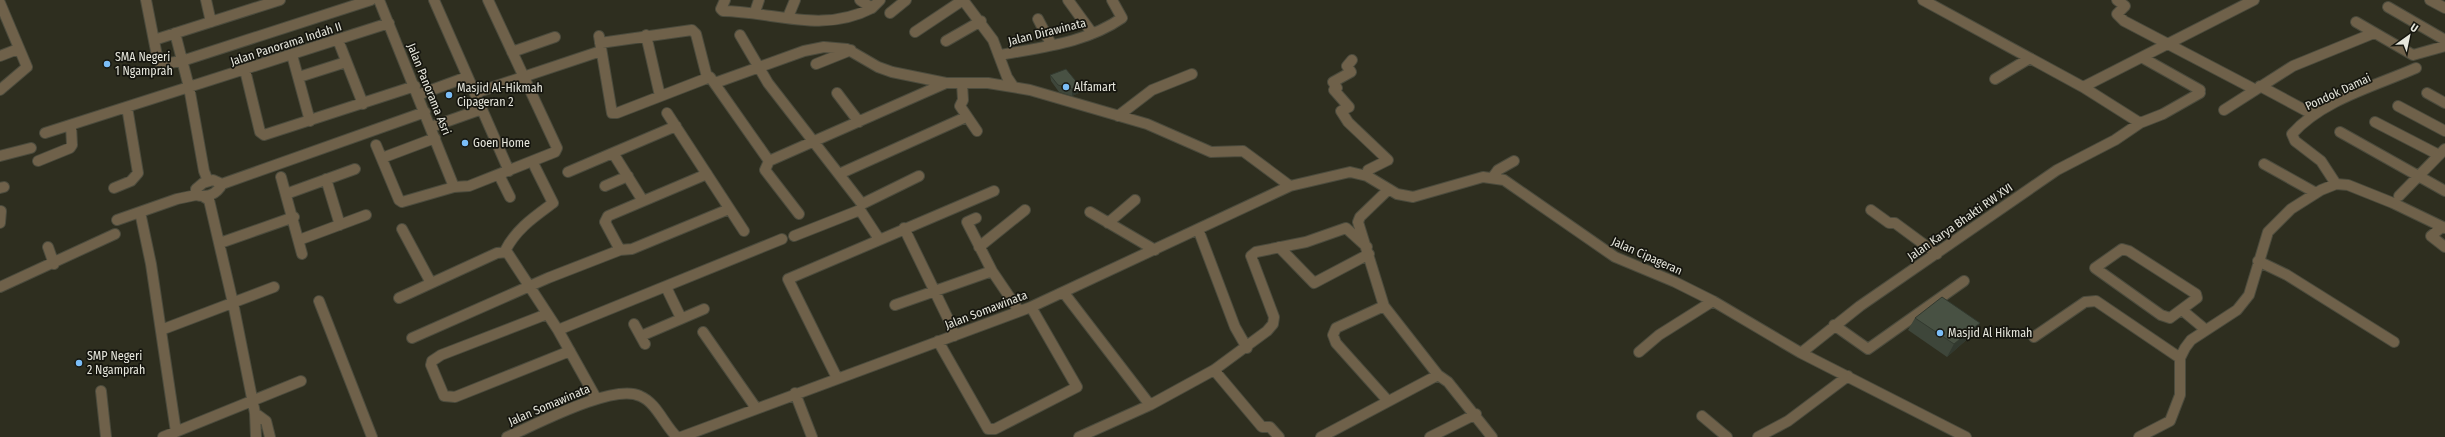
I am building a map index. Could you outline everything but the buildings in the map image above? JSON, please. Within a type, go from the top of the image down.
[{"type":"street","points":[[146,0],[158,61],[169,63],[182,61],[371,0]]},
{"type":"street","points":[[206,0],[211,22]]},
{"type":"street","points":[[154,40],[280,0]]},
{"type":"street","name":"Jalan Panorama Asri","points":[[379,0],[417,91],[454,187]]},
{"type":"street","points":[[434,0],[509,171]]},
{"type":"street","points":[[376,145],[399,200],[406,203],[454,187],[469,186],[551,154],[557,148],[488,0]]},
{"type":"street","points":[[725,0],[721,9],[723,11],[754,12],[836,22],[872,8],[880,0]]},
{"type":"street","points":[[754,12],[759,0]]},
{"type":"street","points":[[788,17],[795,0]]},
{"type":"street","points":[[860,0],[872,8]]},
{"type":"street","points":[[890,13],[906,0]]},
{"type":"street","points":[[915,32],[963,0]]},
{"type":"street","name":"Jalan Dirawinata","points":[[963,0],[981,21],[1000,56],[1006,75],[1014,86]]},
{"type":"street","points":[[1068,0],[1092,33]]},
{"type":"street","points":[[1923,0],[2083,86],[2136,118],[2140,123]]},
{"type":"street","points":[[2117,0],[2125,6],[2118,13],[2120,18],[2314,116]]},
{"type":"street","points":[[2083,86],[2143,58],[2254,0]]},
{"type":"street","points":[[2430,0],[2445,8]]},
{"type":"street","name":"Jalan Dirawinata","points":[[1000,56],[1092,33],[1122,18],[1116,1]]},
{"type":"street","points":[[0,3],[18,49],[27,67],[0,90]]},
{"type":"street","points":[[2388,7],[2445,40]]},
{"type":"street","points":[[1038,19],[1051,44]]},
{"type":"street","points":[[946,41],[981,21]]},
{"type":"street","points":[[2356,22],[2413,55],[2418,55],[2445,46]]},
{"type":"street","name":"Jalan Panorama Indah II","points":[[45,133],[389,23]]},
{"type":"street","points":[[475,93],[524,75],[600,43],[686,30],[694,31],[707,77]]},
{"type":"street","points":[[175,33],[189,87],[204,189],[220,243],[234,303],[255,413],[254,427],[256,437]]},
{"type":"street","points":[[2224,110],[2293,66],[2374,33]]},
{"type":"street","points":[[646,35],[660,96]]},
{"type":"street","points":[[740,35],[758,67],[813,142],[862,204],[919,176]]},
{"type":"street","points":[[512,52],[556,37]]},
{"type":"street","points":[[338,40],[363,104]]},
{"type":"street","points":[[600,43],[612,113],[617,113],[707,77],[712,79],[770,161]]},
{"type":"street","points":[[715,83],[758,67],[824,47],[852,50],[878,67],[946,83],[1014,86],[1166,131],[1211,152],[1243,151],[1290,186]]},
{"type":"street","points":[[0,56],[18,49]]},
{"type":"street","points":[[816,64],[852,50]]},
{"type":"street","points":[[292,55],[310,121]]},
{"type":"street","points":[[1995,79],[2030,58]]},
{"type":"street","name":"Jalan Karya Bhakti RW XVI","points":[[1801,352],[1834,325],[2057,170],[2115,140],[2140,123],[2164,114],[2200,91],[2143,58]]},
{"type":"street","points":[[1352,60],[1347,66],[1351,72],[1333,82],[1337,88],[1334,90],[1349,107],[1341,111],[1388,160],[1368,170],[1367,176]]},
{"type":"street","points":[[299,77],[346,62]]},
{"type":"street","name":"Pondok Damai","points":[[2336,184],[2321,161],[2295,141],[2292,134],[2303,122],[2314,116],[2416,68]]},
{"type":"street","points":[[245,70],[263,134],[267,135],[363,104],[467,77]]},
{"type":"street","points":[[1118,116],[1148,92],[1192,74]]},
{"type":"street","points":[[0,85],[13,80]]},
{"type":"street","points":[[798,214],[765,170],[770,161],[946,83]]},
{"type":"street","points":[[962,83],[963,97],[960,106],[966,117],[977,131]]},
{"type":"street","points":[[836,93],[859,122]]},
{"type":"street","points":[[2427,93],[2445,102]]},
{"type":"street","points":[[2398,106],[2445,130]]},
{"type":"street","points":[[114,188],[130,181],[138,173],[127,107]]},
{"type":"street","points":[[431,126],[482,108]]},
{"type":"street","points":[[117,220],[425,112]]},
{"type":"street","points":[[667,113],[744,231]]},
{"type":"street","points":[[839,174],[966,117]]},
{"type":"street","points":[[2375,122],[2442,152],[2399,196]]},
{"type":"street","points":[[38,161],[70,148],[72,145],[71,125]]},
{"type":"street","points":[[568,172],[676,126]]},
{"type":"street","points":[[2340,132],[2417,177],[2445,191]]},
{"type":"street","points":[[382,158],[435,138]]},
{"type":"street","points":[[0,156],[31,148]]},
{"type":"street","points":[[613,153],[643,201]]},
{"type":"street","points":[[1493,177],[1498,170],[1514,161]]},
{"type":"street","points":[[2264,164],[2316,192]]},
{"type":"street","points":[[399,298],[497,253],[505,251],[511,239],[522,227],[554,203],[535,167]]},
{"type":"street","points":[[286,194],[355,169]]},
{"type":"street","name":"Jalan Cipageran","points":[[1290,186],[1344,172],[1367,176],[1397,194],[1413,197],[1471,179],[1493,177],[1504,180],[1615,257],[1675,282],[1713,301],[1801,352],[1966,437]]},
{"type":"street","points":[[620,250],[605,222],[608,216],[707,174]]},
{"type":"street","points":[[499,175],[510,197]]},
{"type":"street","points":[[280,176],[294,217],[302,254]]},
{"type":"street","points":[[605,186],[628,176]]},
{"type":"street","points":[[326,179],[340,225]]},
{"type":"street","points":[[204,189],[221,183]]},
{"type":"street","points":[[2140,437],[2170,421],[2180,395],[2180,358],[2191,340],[2237,310],[2250,295],[2255,282],[2258,261],[2268,232],[2278,219],[2316,192],[2336,184],[2357,188],[2444,227]]},
{"type":"street","name":"Jalan Somawinata","points":[[681,437],[1031,307],[1064,293],[1290,186]]},
{"type":"street","points":[[1388,189],[1360,217],[1358,222],[1384,306],[1438,375],[1448,382],[1476,414],[1492,437]]},
{"type":"street","points":[[837,378],[788,279],[904,228],[994,191]]},
{"type":"street","points":[[1108,223],[1136,200]]},
{"type":"street","points":[[412,338],[528,287],[620,250],[632,249],[730,209]]},
{"type":"street","points":[[794,236],[860,210],[879,239]]},
{"type":"street","points":[[979,247],[1025,210]]},
{"type":"street","points":[[1871,210],[1889,223],[1895,223],[1937,254]]},
{"type":"street","points":[[0,223],[1,211]]},
{"type":"street","points":[[140,212],[151,264],[161,330],[169,435],[301,381]]},
{"type":"street","points":[[1090,212],[1155,250]]},
{"type":"street","points":[[299,240],[366,215]]},
{"type":"street","points":[[220,243],[294,217]]},
{"type":"street","points":[[976,218],[967,222],[992,271],[1019,311]]},
{"type":"street","points":[[2444,227],[2431,236],[2445,247]]},
{"type":"street","points":[[904,228],[935,291],[954,336]]},
{"type":"street","points":[[1079,437],[1150,405],[1214,370],[1247,348],[1267,331],[1273,324],[1274,317],[1252,256],[1261,250],[1306,242],[1346,228],[1368,251]]},
{"type":"street","points":[[402,229],[431,284]]},
{"type":"street","points":[[1198,229],[1236,327],[1247,348]]},
{"type":"street","points":[[0,287],[28,277],[116,234]]},
{"type":"street","points":[[558,330],[782,239]]},
{"type":"street","points":[[48,247],[54,264]]},
{"type":"street","points":[[1279,247],[1308,280],[1314,283],[1368,251]]},
{"type":"street","points":[[2122,249],[2129,251],[2196,294],[2197,298],[2182,310],[2170,318],[2161,315],[2097,272],[2096,266],[2122,249]]},
{"type":"street","points":[[505,251],[558,330],[596,398]]},
{"type":"street","points":[[2258,261],[2287,275],[2394,342]]},
{"type":"street","points":[[894,305],[992,271]]},
{"type":"street","points":[[1834,325],[1868,349],[1964,281]]},
{"type":"street","points":[[666,287],[681,318]]},
{"type":"street","points":[[161,330],[274,288]]},
{"type":"street","points":[[1064,293],[1150,405]]},
{"type":"street","points":[[319,301],[372,437]]},
{"type":"street","points":[[1639,352],[1658,335],[1713,301]]},
{"type":"street","points":[[2034,337],[2085,302],[2096,301],[2106,306],[2180,358]]},
{"type":"street","points":[[1384,306],[1336,328],[1333,335],[1336,342],[1388,400]]},
{"type":"street","points":[[938,341],[988,429],[997,433],[1077,387],[1031,307]]},
{"type":"street","points":[[634,324],[643,340],[681,318],[704,309]]},
{"type":"street","points":[[2182,310],[2206,330]]},
{"type":"street","points":[[547,314],[441,355],[432,361],[432,365],[444,396],[455,397],[570,351]]},
{"type":"street","points":[[703,332],[756,408]]},
{"type":"street","points":[[1214,370],[1262,427],[1270,427],[1279,437]]},
{"type":"street","points":[[1321,437],[1388,400],[1438,375]]},
{"type":"street","points":[[1758,437],[1788,421],[1848,376]]},
{"type":"street","points":[[101,391],[106,437]]},
{"type":"street","points":[[795,394],[812,437]]},
{"type":"street","name":"Jalan Somawinata","points":[[507,437],[596,398],[639,395],[649,402],[665,427],[677,437]]},
{"type":"street","points":[[255,413],[266,421],[270,437]]},
{"type":"street","points":[[1430,437],[1476,414]]},
{"type":"street","points":[[1702,416],[1727,437]]},
{"type":"place","name":"SMA Negeri 1 Ngamprah","points":[[107,64]]},
{"type":"place","name":"Alfamart","points":[[1066,87]]},
{"type":"place","name":"Masjid Al-Hikmah Cipageran 2","points":[[449,95]]},
{"type":"place","name":"Goen Home","points":[[465,143]]},
{"type":"place","name":"Masjid Al Hikmah","points":[[1940,333]]},
{"type":"place","name":"SMP Negeri 2 Ngamprah","points":[[79,363]]}]
